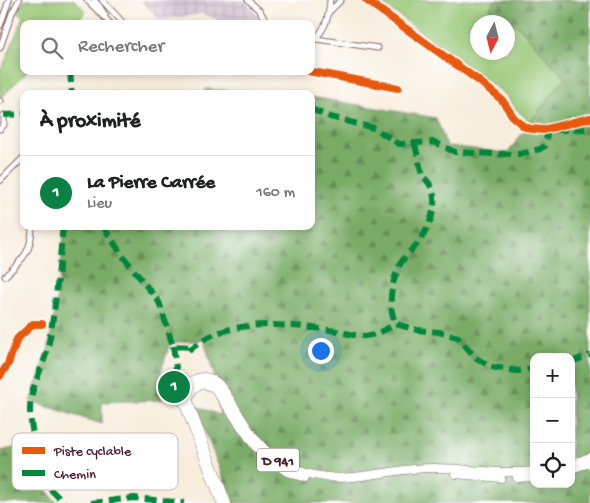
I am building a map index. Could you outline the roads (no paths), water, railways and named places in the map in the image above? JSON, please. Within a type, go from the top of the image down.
[{"type":"main road","name":"D 941","points":[[194,382],[204,377],[216,381],[263,448],[284,464],[308,474],[344,479],[422,468],[450,468],[505,473],[530,471]]},
{"type":"main road","name":"D 941","points":[[194,382],[206,384],[214,388],[248,438],[276,465],[287,472],[309,479],[345,484],[369,482],[409,474],[436,473],[484,477],[530,477]]},
{"type":"main road","points":[[194,382],[184,389],[182,402],[225,502]]},
{"type":"main road","points":[[575,463],[590,458]]},
{"type":"main road","points":[[575,468],[590,463]]},
{"type":"street","points":[[0,26],[9,0]]},
{"type":"street","points":[[0,48],[15,0]]},
{"type":"street","points":[[12,13],[19,0]]},
{"type":"street","points":[[87,0],[108,20]]},
{"type":"street","points":[[94,0],[109,20]]},
{"type":"street","points":[[103,0],[120,20]]},
{"type":"street","points":[[248,0],[260,11],[265,20]]},
{"type":"street","points":[[330,0],[326,24],[316,38],[378,48]]},
{"type":"street","points":[[329,12],[341,0]]},
{"type":"street","points":[[368,1],[484,84],[502,100],[514,118],[525,127],[543,130],[590,118]]},
{"type":"street","points":[[315,72],[398,88]]},
{"type":"street","points":[[0,129],[4,125],[4,115]]},
{"type":"street","points":[[1,178],[20,162]]},
{"type":"street","points":[[5,276],[29,251],[32,230]]},
{"type":"street","points":[[0,376],[6,368],[18,339],[33,324],[42,324]]},
{"type":"place","name":"La Pierre Carrée","points":[[174,387]]}]
